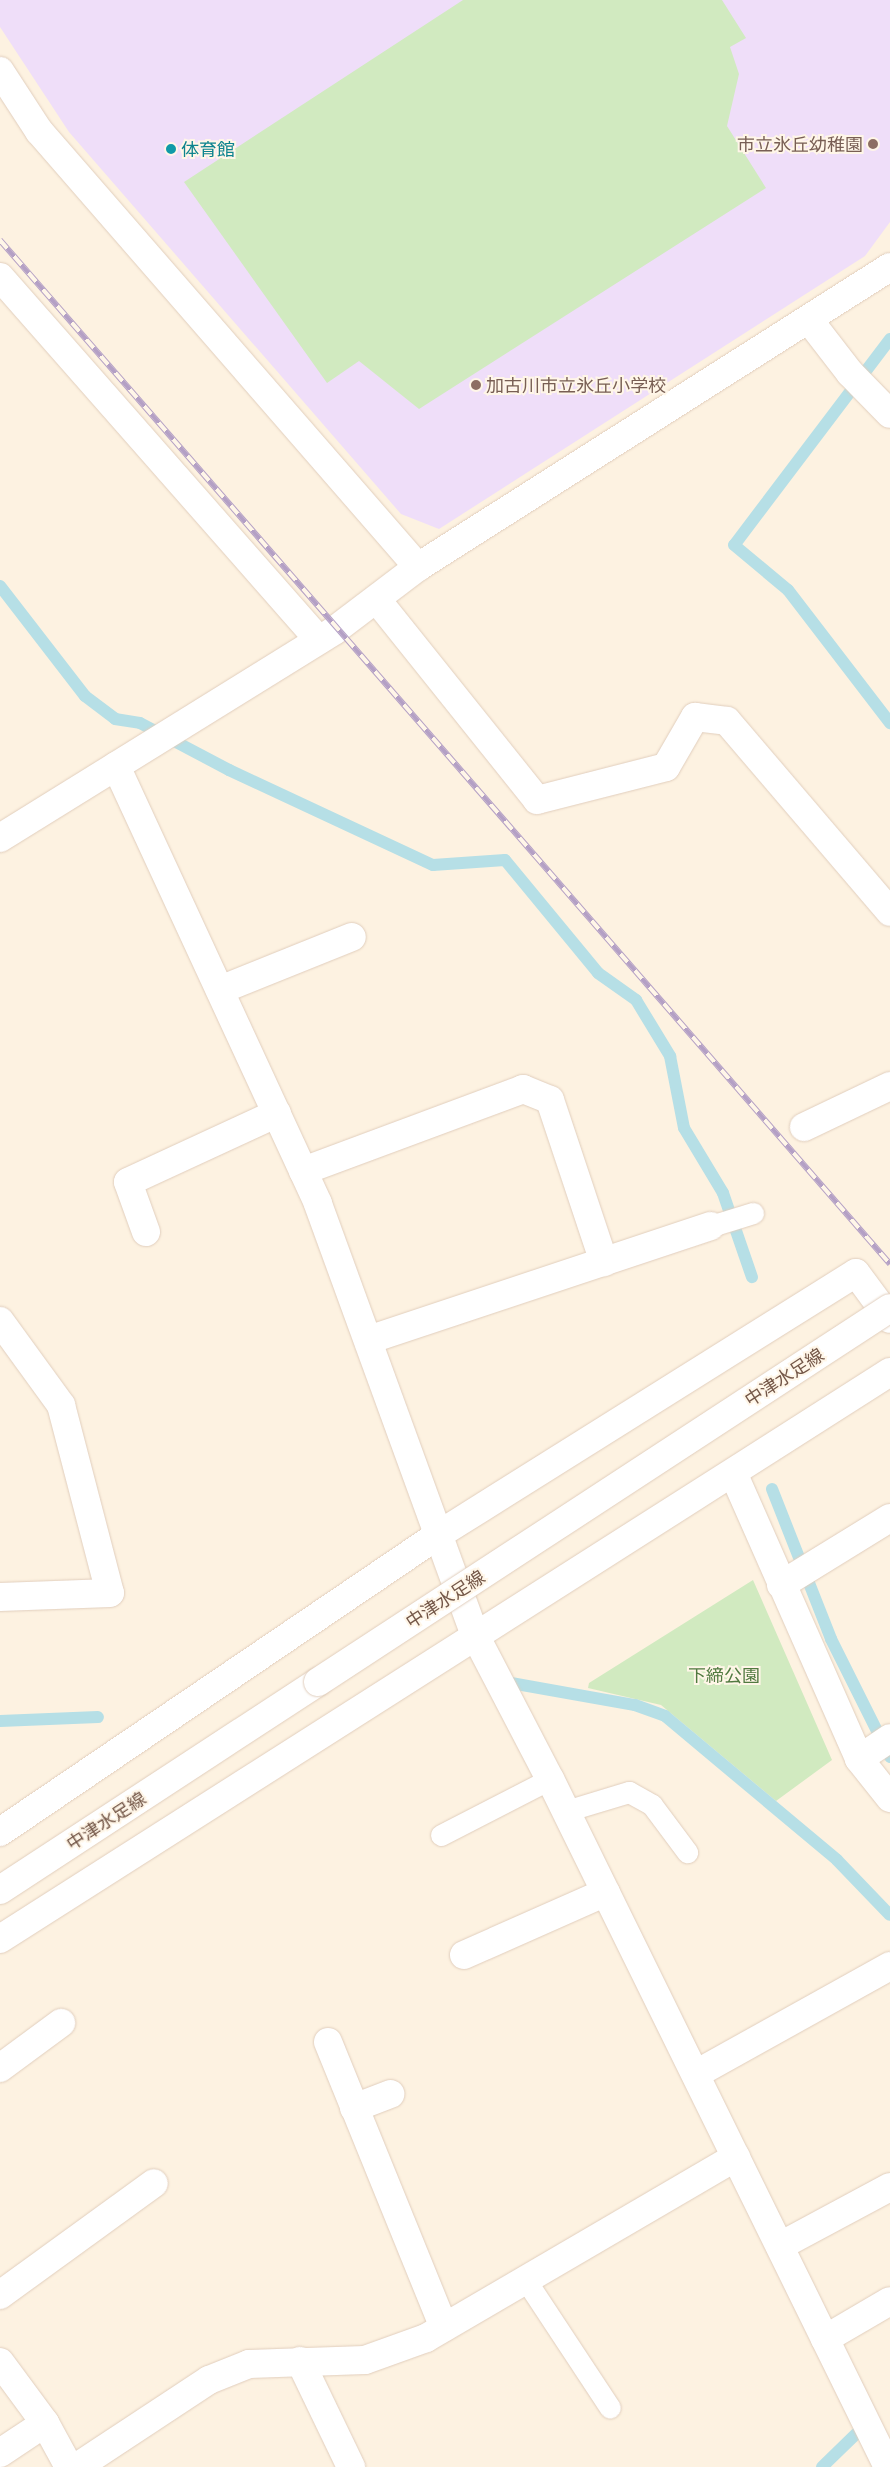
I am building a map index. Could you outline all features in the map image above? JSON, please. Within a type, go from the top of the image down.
[{"type":"street","points":[[0,71],[39,132],[418,567]]},
{"type":"street","points":[[0,838],[319,640],[378,600],[418,567],[890,268]]},
{"type":"street","points":[[0,277],[319,640]]},
{"type":"street","points":[[809,320],[859,381],[890,414]]},
{"type":"street","points":[[378,600],[537,800],[666,767],[695,717],[727,721],[890,912]]},
{"type":"street","points":[[116,766],[303,1171],[368,1340],[476,1637],[550,1778],[888,2467]]},
{"type":"street","points":[[220,990],[352,937]]},
{"type":"street","points":[[804,1127],[890,1086]]},
{"type":"street","points":[[303,1171],[523,1089],[550,1100],[604,1262]]},
{"type":"street","points":[[146,1232],[128,1182],[277,1114]]},
{"type":"street","points":[[368,1340],[711,1226]]},
{"type":"street","points":[[0,1832],[438,1535],[856,1273],[890,1319]]},
{"type":"street","name":"中津水足線","points":[[0,1890],[890,1308]]},
{"type":"street","points":[[0,1321],[61,1405],[110,1593],[0,1597]]},
{"type":"street","points":[[0,1939],[734,1475],[890,1372]]},
{"type":"street","points":[[734,1475],[781,1585],[874,1749],[890,1798]]},
{"type":"street","points":[[781,1585],[890,1518]]},
{"type":"street","points":[[464,1955],[606,1892]]},
{"type":"street","points":[[696,2074],[890,1966]]},
{"type":"street","points":[[0,2068],[61,2023]]},
{"type":"street","points":[[328,2042],[444,2326]]},
{"type":"street","points":[[354,2108],[390,2094]]},
{"type":"street","points":[[77,2467],[209,2380],[249,2364],[366,2360],[426,2338],[736,2157]]},
{"type":"street","points":[[0,2295],[154,2183]]},
{"type":"street","points":[[780,2246],[890,2188]]},
{"type":"street","points":[[825,2339],[890,2301]]},
{"type":"street","points":[[300,2361],[350,2467]]},
{"type":"street","points":[[0,2362],[45,2424],[69,2467]]},
{"type":"street","points":[[0,2453],[45,2424]]},
{"type":"lane","points":[[711,1226],[753,1213]]},
{"type":"lane","points":[[441,1835],[550,1778]]},
{"type":"lane","points":[[566,1811],[629,1792],[652,1805],[687,1852]]},
{"type":"lane","points":[[525,2279],[610,2408]]},
{"type":"shaded area","name":"加古川市立氷丘小学校","points":[[0,0],[890,0],[890,222],[865,256],[439,529],[401,514],[69,132],[0,27]]},
{"type":"green space","points":[[463,0],[722,0],[746,38],[730,47],[739,74],[727,126],[766,188],[419,409],[359,361],[327,383],[184,182]]},
{"type":"green space","name":"下締公園","points":[[753,1580],[832,1760],[776,1801],[661,1705],[588,1688],[589,1683]]},
{"type":"waterway","points":[[890,339],[734,545],[788,590],[890,723]]},
{"type":"waterway","points":[[0,586],[85,696],[115,719],[140,723],[229,770],[433,865],[505,860],[598,973],[636,1000],[670,1056],[684,1128],[723,1193],[752,1277]]},
{"type":"waterway","points":[[772,1489],[831,1639],[890,1757]]},
{"type":"waterway","points":[[511,1683],[635,1705],[665,1716],[837,1860],[890,1915]]},
{"type":"waterway","points":[[0,1721],[98,1717]]},
{"type":"waterway","points":[[822,2467],[857,2433]]},
{"type":"railway","points":[[0,240],[890,1264]]},
{"type":"place","name":"市立氷丘幼稚園","points":[[873,144]]},
{"type":"place","name":"体育館","points":[[171,149]]},
{"type":"place","name":"加古川市立氷丘小学校","points":[[476,385]]}]
